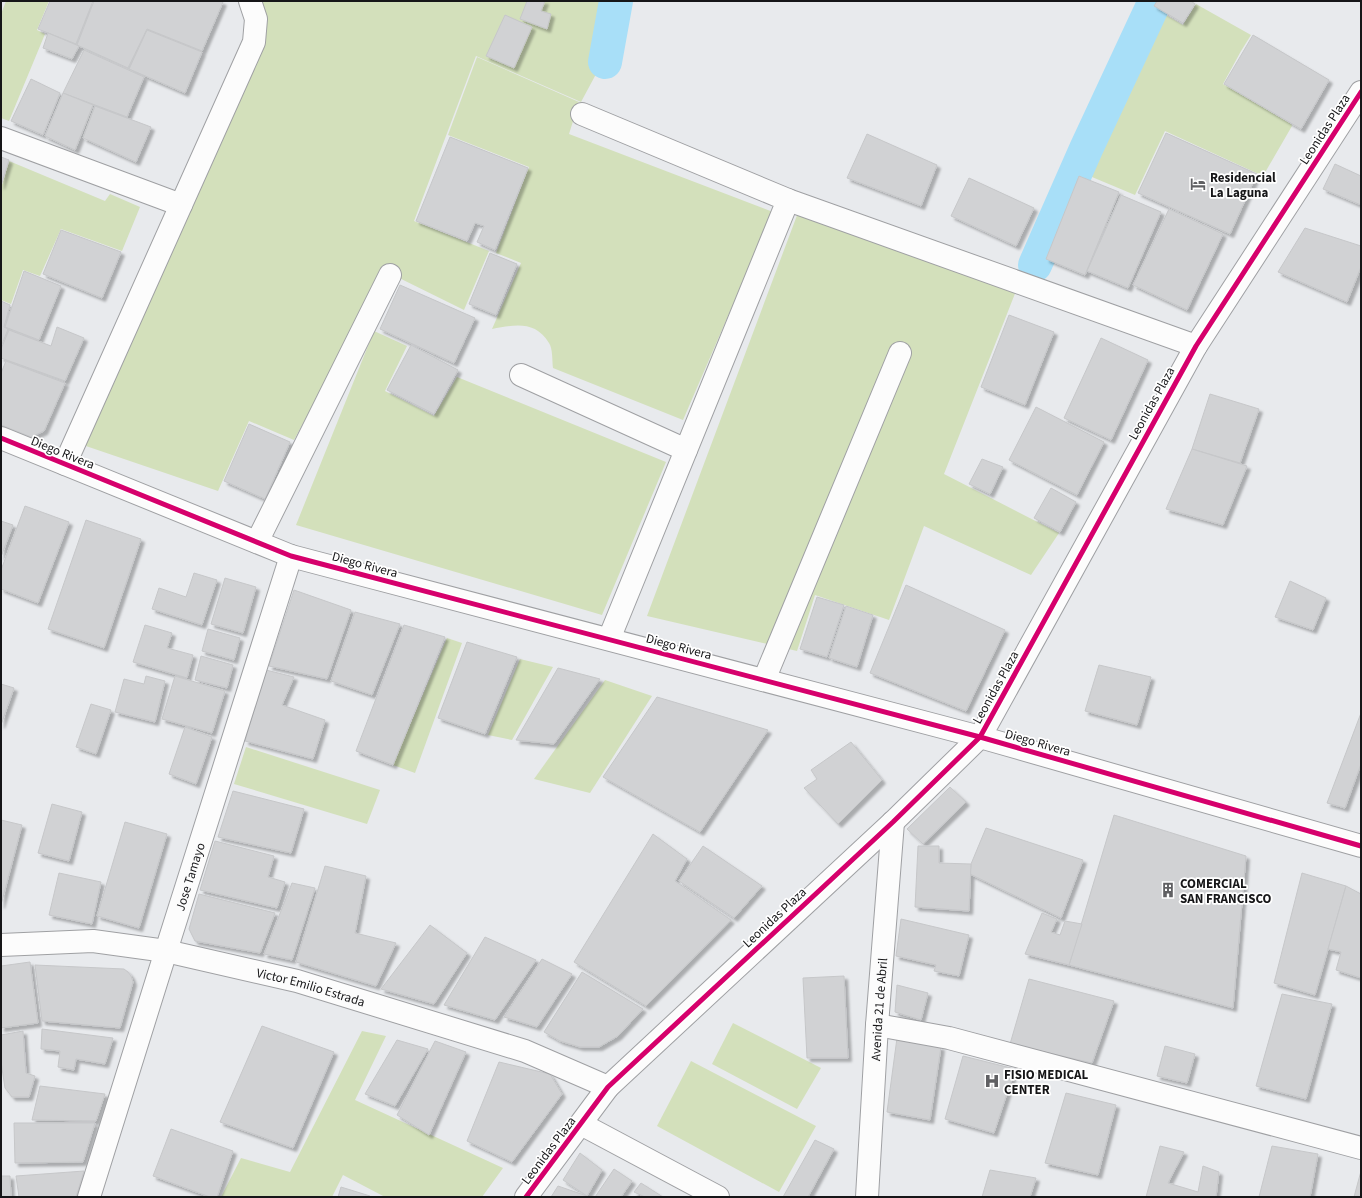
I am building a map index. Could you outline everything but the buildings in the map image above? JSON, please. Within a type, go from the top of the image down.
[{"type":"street","points":[[65,464],[254,42],[256,19],[250,1]]},
{"type":"street","name":"Leonidas Plaza","points":[[526,1197],[608,1087],[894,822],[980,737],[1196,346],[1361,92]]},
{"type":"street","points":[[582,114],[788,200],[1196,346]]},
{"type":"street","points":[[1,138],[181,205]]},
{"type":"street","points":[[608,639],[788,200]]},
{"type":"street","points":[[257,542],[390,274]]},
{"type":"street","points":[[764,680],[900,353]]},
{"type":"street","points":[[520,375],[686,450]]},
{"type":"street","name":"Diego Rivera","points":[[1,438],[291,556],[980,737],[1361,846]]},
{"type":"street","name":"Jose Tamayo","points":[[89,1197],[291,556]]},
{"type":"street","name":"Avenida 21 de Abril","points":[[867,1197],[877,1025],[894,822]]},
{"type":"street","name":"Victor Emilio Estrada","points":[[1,945],[93,941],[166,951],[297,981],[525,1051],[608,1087]]},
{"type":"street","points":[[877,1025],[949,1038],[1361,1148]]},
{"type":"street","points":[[581,1124],[718,1197]]},
{"type":"green space","points":[[6,1],[49,1],[37,30],[45,34],[9,121],[1,118],[1,14]]},
{"type":"green space","points":[[255,1],[615,1],[602,63],[581,102],[476,56],[414,221],[489,251],[464,310],[385,271],[294,440],[249,421],[218,491],[80,444],[258,39]]},
{"type":"green space","points":[[1196,4],[1251,35],[1223,84],[1292,126],[1263,176],[1165,131],[1135,195],[1080,172],[1154,8],[1183,25]]},
{"type":"green space","points":[[477,57],[579,102],[569,134],[773,212],[683,420],[553,368],[552,352],[549,343],[543,336],[531,327],[508,326],[492,329],[521,263],[496,253],[529,167],[448,135]]},
{"type":"green space","points":[[9,161],[105,201],[110,194],[140,207],[122,251],[61,229],[40,276],[23,270],[11,304],[1,300],[1,188]]},
{"type":"green space","points":[[799,210],[1016,291],[944,474],[1059,533],[1031,575],[924,526],[889,620],[815,595],[797,651],[647,616]]},
{"type":"green space","points":[[374,331],[407,346],[385,391],[434,416],[457,377],[666,462],[602,615],[296,525]]},
{"type":"green space","points":[[447,638],[462,643],[415,773],[393,765]]},
{"type":"green space","points":[[520,659],[553,667],[512,740],[488,735]]},
{"type":"green space","points":[[605,680],[652,696],[590,793],[534,779]]},
{"type":"green space","points":[[246,747],[380,790],[367,824],[234,784]]},
{"type":"green space","points":[[733,1023],[821,1068],[797,1109],[712,1064]]},
{"type":"green space","points":[[362,1031],[386,1036],[355,1100],[503,1168],[482,1197],[385,1197],[343,1175],[332,1197],[221,1197],[241,1158],[290,1172]]},
{"type":"green space","points":[[691,1061],[816,1126],[779,1192],[657,1126]]},
{"type":"waterway","points":[[605,62],[616,1]]},
{"type":"waterway","points":[[1035,265],[1086,149],[1155,1]]},
{"type":"cycle path","points":[[526,1197],[608,1087],[893,822],[980,737],[1196,346],[1361,92]]},
{"type":"cycle path","points":[[1,438],[291,556],[980,737],[1361,846]]},
{"type":"place","name":"Residencial La Laguna","points":[[1198,184]]},
{"type":"place","name":"COMERCIAL SAN FRANCISCO","points":[[1168,890]]},
{"type":"place","name":"FISIO MEDICAL CENTER","points":[[992,1081]]}]
